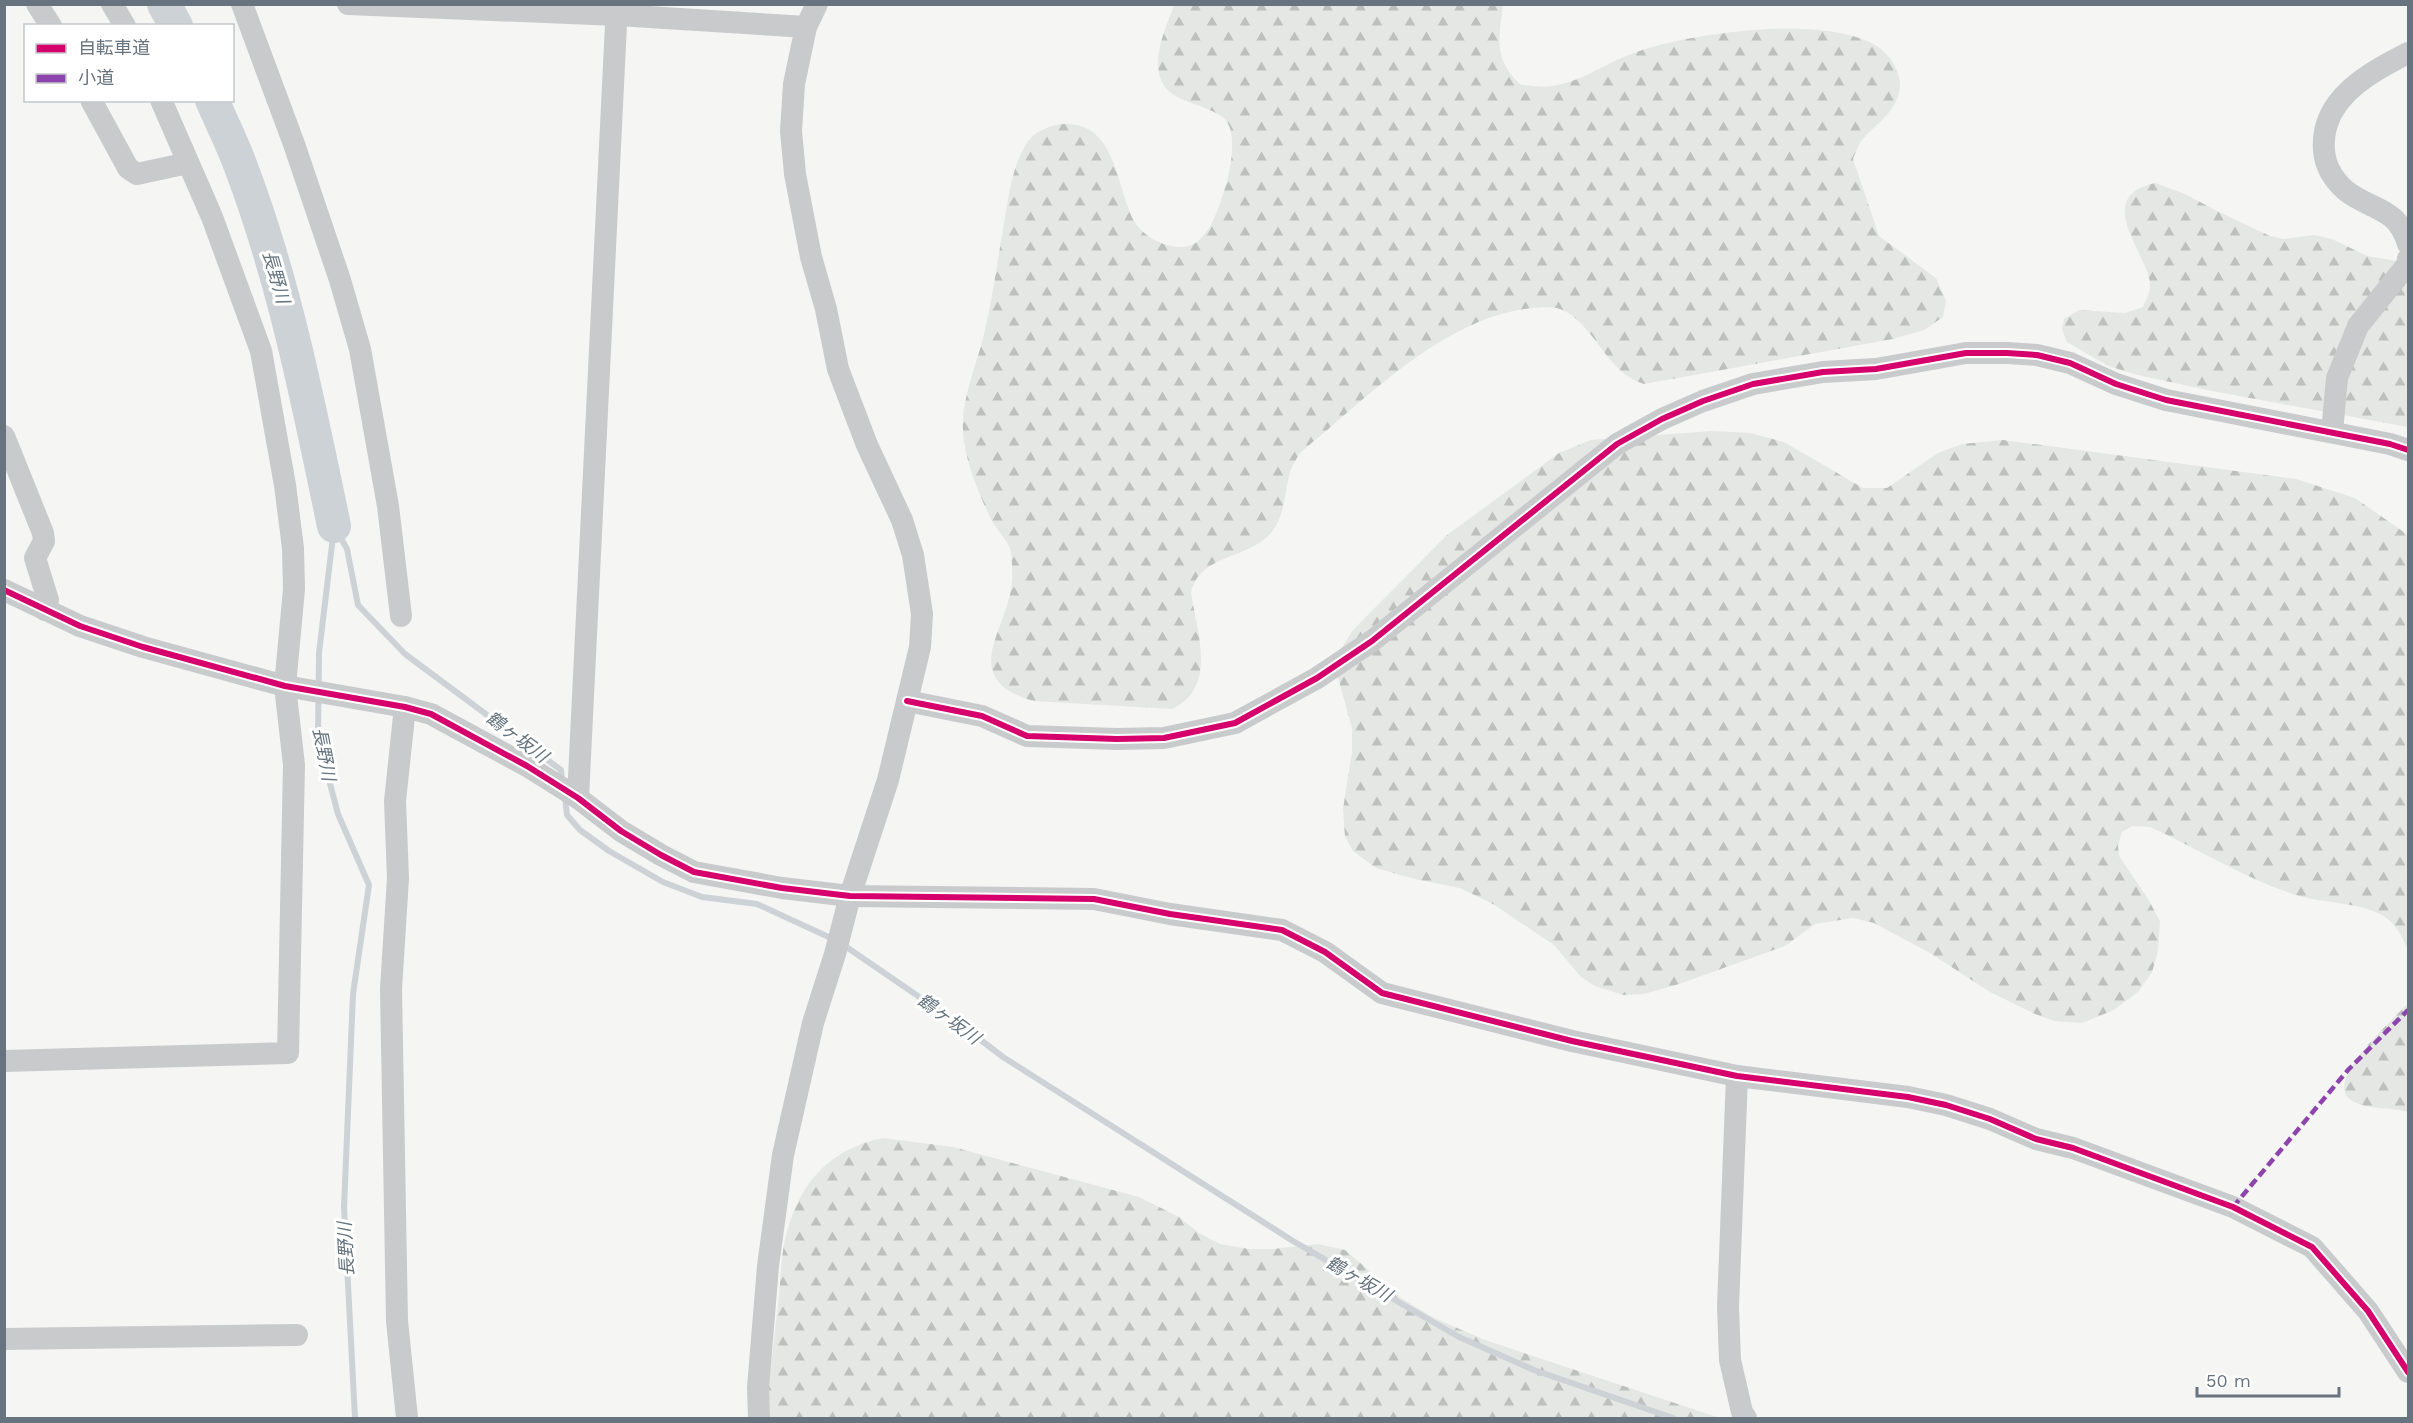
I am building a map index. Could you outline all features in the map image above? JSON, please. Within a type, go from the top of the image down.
[{"type":"street","points":[[37,4],[50,24]]},
{"type":"street","points":[[112,4],[124,24]]},
{"type":"street","points":[[242,4],[294,144],[340,280],[360,349],[388,506],[401,616]]},
{"type":"street","points":[[348,4],[617,10],[806,27]]},
{"type":"street","points":[[759,1419],[758,1388],[768,1266],[783,1155],[813,1023],[835,954],[850,896],[888,780],[920,647],[922,614],[913,555],[902,520],[867,446],[838,369],[826,309],[811,256],[795,174],[791,131],[794,84],[806,27],[817,4]]},
{"type":"street","points":[[578,798],[617,10]]},
{"type":"street","points":[[2409,53],[2372,72],[2340,99],[2327,120],[2323,140],[2325,159],[2333,179],[2348,192],[2389,213],[2404,229],[2409,244]]},
{"type":"street","points":[[93,102],[128,168],[137,174],[188,163]]},
{"type":"street","points":[[4,1061],[288,1053],[294,765],[285,686],[294,589],[293,548],[261,351],[212,217],[162,102]]},
{"type":"street","points":[[2332,432],[2337,378],[2358,326],[2407,265],[2409,259]]},
{"type":"street","points":[[907,701],[982,716],[1027,736],[1164,738],[1235,723],[1317,678],[1372,641],[1617,444],[1662,419],[1703,401],[1753,384],[1793,377],[1823,372],[1876,369],[1966,353],[2037,355],[2070,363],[2116,384],[2166,400],[2332,432],[2409,450]]},
{"type":"street","points":[[4,436],[43,533],[44,541],[35,558],[48,600],[45,610]]},
{"type":"street","points":[[4,590],[80,626],[143,647],[285,686],[405,706],[431,714],[548,779],[631,837],[694,872],[782,888],[850,896],[1094,898],[1170,914],[1282,930],[1325,952],[1382,993],[1572,1041],[1737,1076],[1849,1089],[1946,1105],[1990,1119],[2036,1139],[2073,1148],[2233,1207],[2312,1247],[2367,1311],[2409,1372]]},
{"type":"street","points":[[405,706],[395,801],[398,879],[391,989],[397,1321],[407,1419]]},
{"type":"street","points":[[1737,1076],[1728,1306],[1730,1360],[1742,1412],[1746,1419]]},
{"type":"street","points":[[4,1339],[297,1335]]},
{"type":"green space","points":[[1174,5],[1503,5],[1500,52],[1507,69],[1523,85],[1546,87],[1571,81],[1631,54],[1656,46],[1721,33],[1795,29],[1829,31],[1858,38],[1881,49],[1889,58],[1896,68],[1900,87],[1893,107],[1861,141],[1853,159],[1879,236],[1936,278],[1946,301],[1943,317],[1924,330],[1893,339],[1644,384],[1631,378],[1611,361],[1586,328],[1561,309],[1533,308],[1500,314],[1469,326],[1408,363],[1300,453],[1291,469],[1284,504],[1275,528],[1259,543],[1203,571],[1191,593],[1200,641],[1200,673],[1195,687],[1186,699],[1172,709],[1034,701],[1009,691],[996,678],[991,663],[993,646],[1011,589],[1011,551],[992,521],[974,480],[968,461],[963,428],[969,385],[988,317],[1012,180],[1018,160],[1028,141],[1035,134],[1048,127],[1063,124],[1081,126],[1094,133],[1104,144],[1112,158],[1134,221],[1142,231],[1158,242],[1177,247],[1188,246],[1202,238],[1212,223],[1226,186],[1232,155],[1232,141],[1225,119],[1175,96],[1162,82],[1159,73],[1159,53]]},
{"type":"green space","points":[[2155,183],[2185,194],[2270,236],[2284,239],[2314,235],[2332,239],[2367,256],[2408,263],[2408,427],[2138,375],[2108,366],[2067,342],[2062,329],[2064,319],[2079,310],[2125,313],[2143,307],[2150,289],[2149,276],[2125,215],[2127,202],[2136,191]]},
{"type":"green space","points":[[1712,431],[1750,433],[1784,442],[1863,488],[1887,488],[1938,453],[1962,444],[2003,440],[2296,479],[2355,498],[2408,535],[2408,951],[2398,930],[2391,922],[2372,910],[2296,895],[2240,872],[2150,827],[2132,826],[2122,832],[2118,845],[2119,856],[2160,921],[2158,951],[2152,972],[2139,991],[2114,1010],[2082,1023],[2054,1021],[2035,1014],[1990,992],[1930,953],[1874,923],[1853,918],[1815,924],[1785,946],[1679,984],[1644,994],[1623,995],[1595,986],[1581,977],[1554,945],[1493,904],[1460,888],[1376,868],[1353,851],[1345,837],[1343,809],[1352,752],[1352,728],[1337,674],[1341,649],[1353,630],[1447,535],[1559,453],[1591,440]]},
{"type":"green space","points":[[2408,1003],[2408,1112],[2360,1105],[2354,1102],[2345,1093],[2345,1081],[2352,1066],[2376,1036]]},
{"type":"green space","points":[[883,1138],[953,1147],[1139,1197],[1179,1217],[1199,1233],[1220,1244],[1249,1249],[1273,1249],[1318,1244],[1345,1250],[1401,1298],[1434,1318],[1485,1340],[1720,1418],[769,1418],[767,1401],[782,1256],[793,1214],[800,1197],[810,1183],[833,1159],[864,1143]]},
{"type":"waterway","name":"長野川","points":[[164,4],[175,24]]},
{"type":"waterway","name":"長野川","points":[[213,102],[241,167],[271,255],[295,345],[334,526]]},
{"type":"waterway","name":"鶴ヶ坂川","points":[[334,526],[347,549],[358,605],[405,654],[561,770],[562,781]]},
{"type":"waterway","name":"長野川","points":[[334,528],[319,653],[318,738],[338,814],[369,885],[353,994],[344,1207],[355,1418]]},
{"type":"waterway","name":"鶴ヶ坂川","points":[[565,797],[567,815],[580,830],[609,851],[663,882],[702,897],[757,904],[833,939]]},
{"type":"waterway","name":"鶴ヶ坂川","points":[[842,944],[1003,1057],[1293,1241],[1459,1337],[1534,1370],[1673,1418]]},
{"type":"marked path","points":[[2233,1207],[2348,1070],[2408,1010]]},
{"type":"cycle path","points":[[907,701],[982,716],[1027,736],[1164,738],[1235,723],[1317,678],[1372,641],[1617,444],[1662,419],[1703,401],[1753,384],[1823,372],[1876,369],[1966,353],[2037,355],[2070,363],[2116,384],[2166,400],[2390,444],[2408,450]]},
{"type":"cycle path","points":[[4,590],[80,626],[143,647],[285,686],[405,707],[431,714],[527,766],[578,798],[621,831],[694,872],[782,888],[850,896],[1094,899],[1170,914],[1282,930],[1325,952],[1382,993],[1572,1041],[1737,1076],[1908,1097],[1946,1105],[1990,1119],[2036,1139],[2073,1148],[2233,1207],[2312,1247],[2368,1311],[2408,1372]]}]
